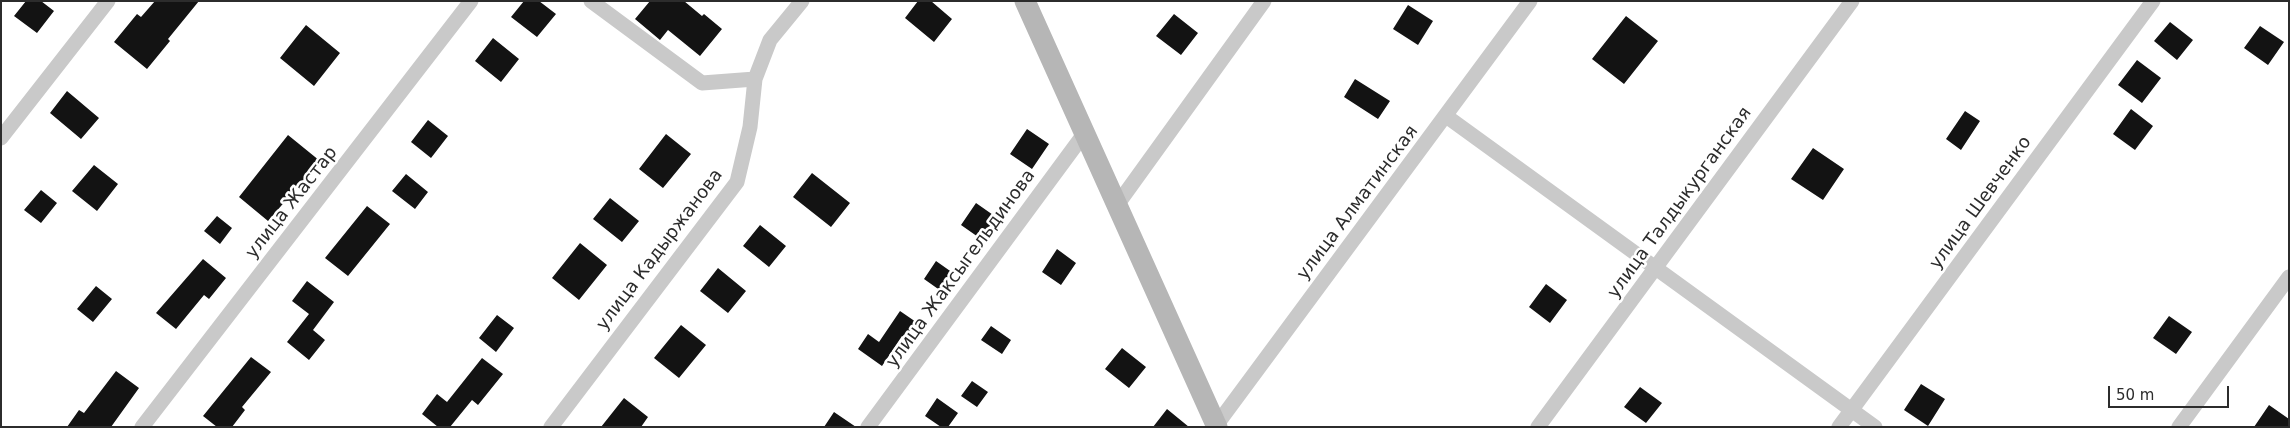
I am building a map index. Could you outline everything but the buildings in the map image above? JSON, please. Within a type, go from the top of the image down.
[{"type":"street","points":[[1,138],[108,1]]},
{"type":"street","name":"улица Жастар","points":[[142,427],[471,1]]},
{"type":"street","points":[[591,1],[702,83],[755,79]]},
{"type":"street","name":"улица Кадыржанова","points":[[551,427],[737,182],[750,127],[755,79],[770,40],[802,1]]},
{"type":"street","points":[[1025,1],[1216,426]]},
{"type":"street","points":[[1117,205],[1264,1]]},
{"type":"street","name":"улица Алматинская","points":[[1216,426],[1530,1]]},
{"type":"street","name":"улица Талдыкурганская","points":[[1538,427],[1852,1]]},
{"type":"street","name":"улица Шевченко","points":[[1839,427],[2153,1]]},
{"type":"street","points":[[1446,116],[1874,427]]},
{"type":"street","name":"улица Жаксыгельдинова","points":[[868,427],[1084,134]]},
{"type":"street","points":[[2178,427],[2289,277]]}]
